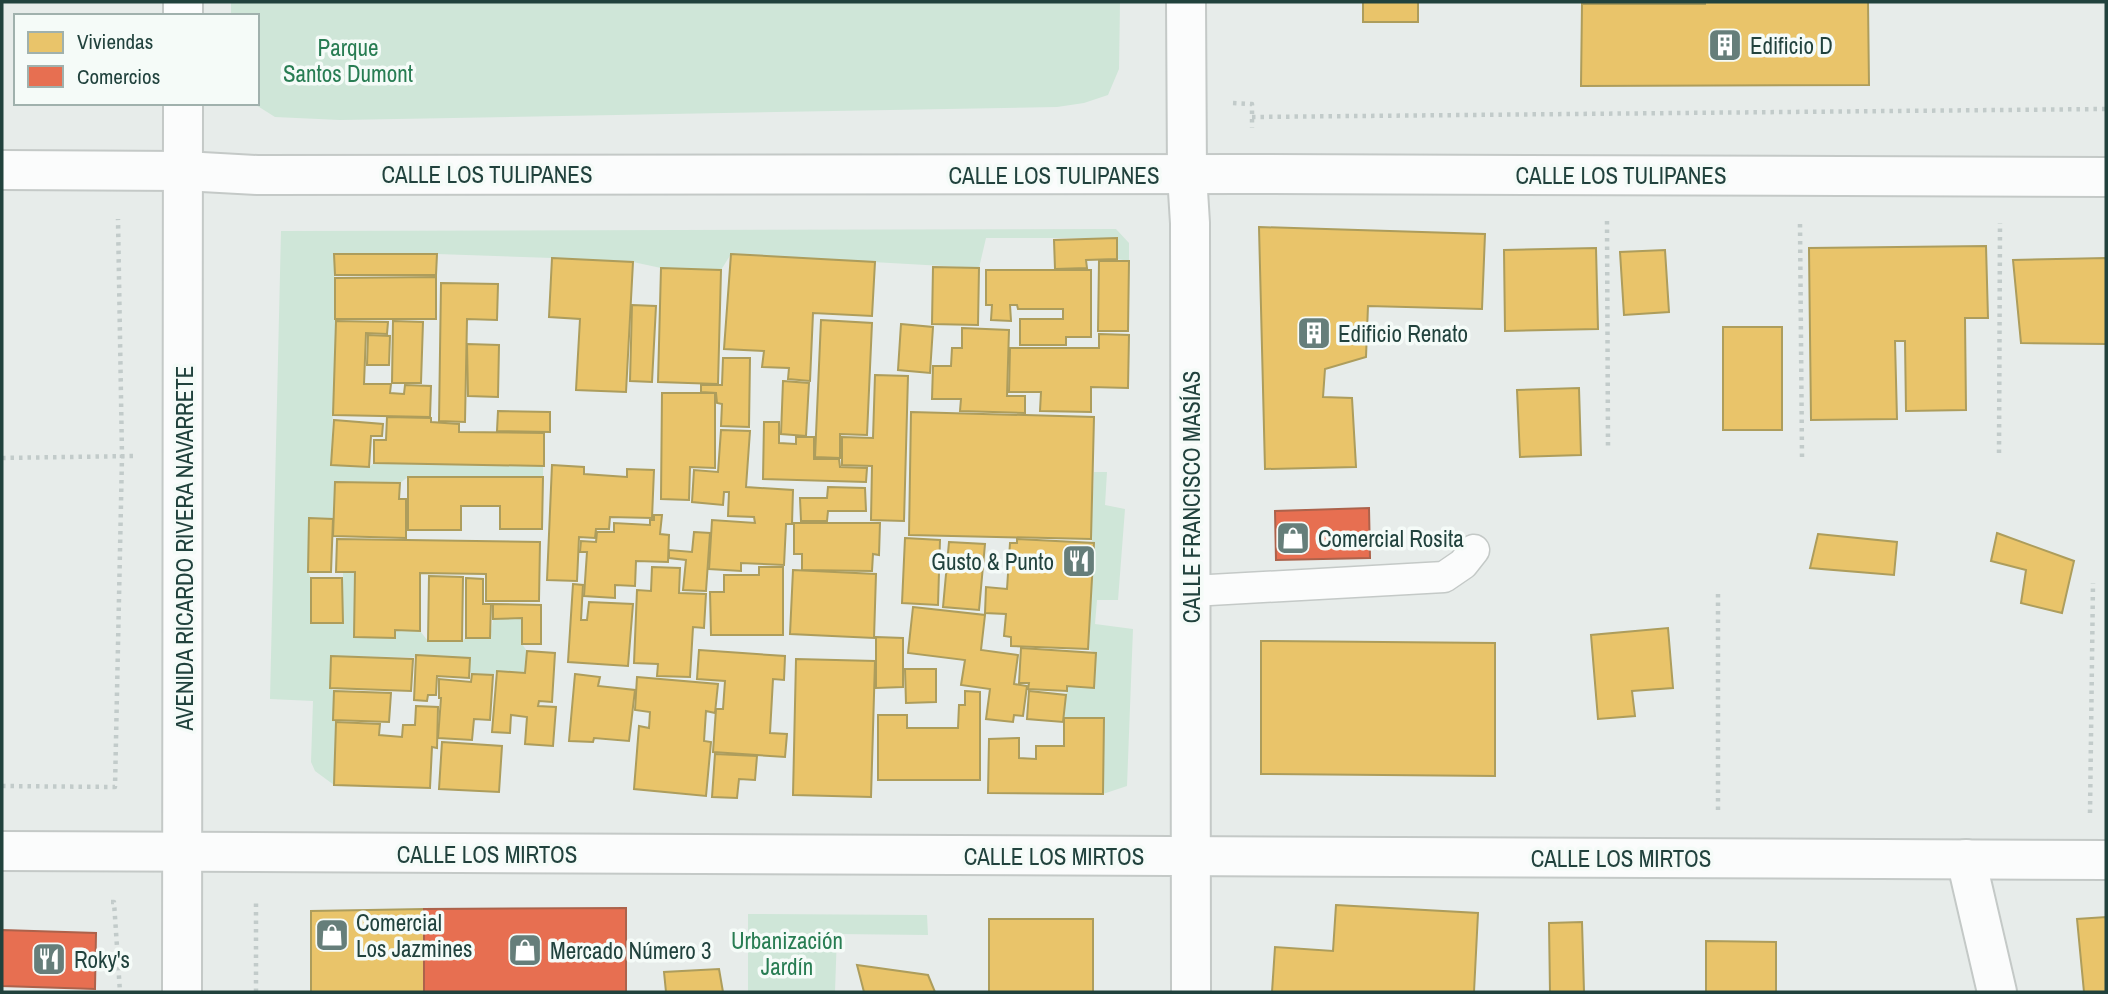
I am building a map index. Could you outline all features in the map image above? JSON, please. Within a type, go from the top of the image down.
[{"type":"street","name":"CALLE FRANCISCO MASÍAS","points":[[1186,2],[1187,175],[1191,237],[1191,992]]},
{"type":"street","name":"AVENIDA RICARDO RIVERA NAVARRETE","points":[[183,105],[183,992]]},
{"type":"street","name":"CALLE LOS TULIPANES","points":[[2,170],[257,174],[2106,177]]},
{"type":"street","name":"CALLE LOS MIRTOS","points":[[2,851],[2098,860]]},
{"type":"street","points":[[1966,859],[1997,992]]},
{"type":"lane","points":[[1192,591],[1444,577],[1463,564],[1474,550]]},
{"type":"path","points":[[1252,117],[2106,109]]},
{"type":"path","points":[[1607,175],[1608,448]]},
{"type":"path","points":[[1800,176],[1802,457]]},
{"type":"path","points":[[1999,453],[2000,176]]},
{"type":"path","points":[[2,786],[115,787],[122,456],[117,218]]},
{"type":"path","points":[[2,458],[184,455]]},
{"type":"path","points":[[2093,583],[2098,860]]},
{"type":"path","points":[[1717,858],[1718,594]]},
{"type":"path","points":[[114,902],[120,992]]},
{"type":"green space","name":"Parque Santos Dumont","points":[[231,2],[1120,2],[1119,69],[1108,95],[1084,103],[1057,107],[340,120],[275,117],[256,105],[259,105],[259,14],[231,14]]},
{"type":"green space","points":[[1116,229],[1129,243],[1129,261],[1117,259],[1116,238],[986,238],[979,268],[731,254],[721,270],[661,268],[633,262],[552,258],[334,254],[336,321],[331,465],[369,467],[374,463],[543,466],[543,477],[408,477],[400,483],[335,482],[333,519],[309,519],[311,622],[343,622],[343,572],[355,572],[355,637],[394,638],[395,630],[420,631],[428,641],[490,638],[493,619],[522,618],[522,644],[527,651],[525,673],[497,671],[493,675],[472,674],[469,658],[332,656],[330,688],[334,691],[333,720],[336,722],[334,785],[315,771],[311,762],[313,701],[270,699],[281,231]]},
{"type":"green space","points":[[1094,472],[1107,472],[1105,505],[1125,509],[1118,600],[1097,600],[1095,624],[1133,629],[1127,786],[1103,794],[1104,718],[1064,718],[1067,686],[1094,687],[1096,653],[1088,649],[1094,544],[1091,539]]},
{"type":"green space","name":"Urbanización Jardín","points":[[748,914],[927,915],[928,935],[837,934],[835,992],[748,992]]},
{"type":"building: Viviendas","points":[[1363,2],[1418,2],[1418,22],[1363,22]]},
{"type":"building: Viviendas","name":"Edificio D","points":[[1868,2],[1869,85],[1581,86],[1582,4]]},
{"type":"building: Viviendas","name":"Edificio Renato","points":[[1259,227],[1485,234],[1482,309],[1368,306],[1366,357],[1325,369],[1323,397],[1352,398],[1356,467],[1265,469]]},
{"type":"building: Viviendas","points":[[1117,238],[1117,259],[1086,260],[1087,268],[1055,269],[1054,240]]},
{"type":"building: Viviendas","points":[[1986,246],[1988,318],[1965,318],[1966,410],[1906,411],[1905,341],[1895,341],[1897,419],[1811,420],[1809,248]]},
{"type":"building: Viviendas","points":[[1596,248],[1598,329],[1505,331],[1504,250]]},
{"type":"building: Viviendas","points":[[1665,250],[1669,312],[1624,315],[1620,252]]},
{"type":"building: Viviendas","points":[[334,254],[437,254],[436,275],[335,275]]},
{"type":"building: Viviendas","points":[[731,254],[875,262],[872,316],[813,313],[810,381],[788,379],[789,368],[762,367],[764,351],[724,349]]},
{"type":"building: Viviendas","points":[[552,258],[633,262],[626,392],[576,390],[580,319],[549,317]]},
{"type":"building: Viviendas","points":[[2106,258],[2106,344],[2021,343],[2013,260]]},
{"type":"building: Viviendas","points":[[1099,261],[1129,261],[1128,331],[1098,331]]},
{"type":"building: Viviendas","points":[[933,267],[979,268],[978,325],[932,324]]},
{"type":"building: Viviendas","points":[[661,268],[721,270],[718,384],[658,382]]},
{"type":"building: Viviendas","points":[[986,270],[1091,270],[1091,337],[1066,337],[1066,345],[1020,345],[1020,319],[1063,319],[1063,309],[1018,309],[1017,305],[1010,305],[1011,321],[991,320],[992,305],[986,305]]},
{"type":"building: Viviendas","points":[[436,277],[436,319],[335,319],[335,278]]},
{"type":"building: Viviendas","points":[[441,283],[498,284],[497,320],[467,319],[465,422],[439,421]]},
{"type":"building: Viviendas","points":[[632,305],[656,306],[652,382],[630,381]]},
{"type":"building: Viviendas","points":[[821,320],[872,323],[867,435],[840,434],[840,458],[815,457]]},
{"type":"building: Viviendas","points":[[336,321],[388,322],[387,334],[366,333],[364,384],[391,384],[390,393],[404,394],[405,385],[431,386],[430,417],[333,415]]},
{"type":"building: Viviendas","points":[[393,321],[423,322],[421,383],[392,383]]},
{"type":"building: Viviendas","points":[[901,324],[933,327],[930,373],[898,370]]},
{"type":"building: Viviendas","points":[[1723,327],[1782,327],[1782,430],[1723,430]]},
{"type":"building: Viviendas","points":[[962,328],[1009,330],[1007,396],[1025,396],[1025,413],[960,411],[961,399],[932,399],[933,366],[951,366],[952,348],[962,348]]},
{"type":"building: Viviendas","points":[[1099,334],[1129,335],[1128,388],[1091,387],[1091,412],[1040,411],[1041,392],[1009,392],[1010,348],[1099,348]]},
{"type":"building: Viviendas","points":[[368,335],[390,336],[389,365],[367,365]]},
{"type":"building: Viviendas","points":[[467,344],[499,345],[498,397],[468,396]]},
{"type":"building: Viviendas","points":[[723,358],[750,358],[749,427],[721,426],[722,404],[717,403],[716,393],[701,392],[701,385],[722,385]]},
{"type":"building: Viviendas","points":[[875,375],[908,376],[904,521],[871,520],[872,466],[842,465],[842,437],[873,438]]},
{"type":"building: Viviendas","points":[[783,381],[809,383],[806,436],[781,434]]},
{"type":"building: Viviendas","points":[[1579,388],[1581,455],[1520,457],[1517,390]]},
{"type":"building: Viviendas","points":[[662,393],[715,393],[715,468],[690,467],[689,500],[661,499]]},
{"type":"building: Viviendas","points":[[498,411],[550,412],[550,432],[497,431]]},
{"type":"building: Viviendas","points":[[911,412],[1094,417],[1091,539],[909,535]]},
{"type":"building: Viviendas","points":[[387,417],[431,418],[431,422],[459,424],[459,432],[544,433],[544,466],[374,463],[374,440],[386,440]]},
{"type":"building: Viviendas","points":[[334,420],[383,424],[382,436],[371,436],[369,467],[331,465]]},
{"type":"building: Viviendas","points":[[764,422],[779,422],[779,443],[796,444],[796,437],[814,437],[814,459],[839,459],[840,467],[867,468],[866,482],[763,479]]},
{"type":"building: Viviendas","points":[[721,430],[750,431],[746,487],[793,490],[792,524],[786,524],[784,565],[741,563],[741,571],[709,569],[712,520],[755,523],[754,517],[728,516],[729,492],[724,492],[723,505],[692,502],[694,470],[718,472]]},
{"type":"building: Viviendas","points":[[552,465],[584,467],[584,474],[627,477],[627,469],[654,470],[652,518],[610,517],[609,529],[596,529],[595,538],[579,537],[577,581],[547,580]]},
{"type":"building: Viviendas","points":[[408,477],[543,477],[542,529],[500,529],[500,506],[461,506],[461,530],[408,530]]},
{"type":"building: Viviendas","points":[[335,482],[400,483],[399,499],[406,499],[406,538],[333,536]]},
{"type":"building: Viviendas","points":[[828,487],[865,488],[866,511],[828,511],[827,521],[801,521],[800,498],[827,498]]},
{"type":"building: Viviendas","points":[[654,515],[662,515],[660,534],[669,535],[668,562],[636,561],[635,586],[615,585],[615,598],[584,596],[587,552],[580,552],[581,541],[596,542],[597,532],[614,532],[614,523],[650,525]]},
{"type":"building: Viviendas","points":[[309,518],[333,519],[331,572],[308,572]]},
{"type":"building: Viviendas","points":[[794,523],[880,523],[879,555],[873,554],[872,571],[802,570],[802,554],[794,554]]},
{"type":"building: Viviendas","points":[[694,532],[710,533],[706,591],[683,590],[686,560],[669,558],[669,550],[692,552]]},
{"type":"building: Viviendas","points":[[1997,533],[2074,561],[2062,613],[2021,603],[2026,570],[1991,561]]},
{"type":"building: Viviendas","points":[[1818,534],[1897,542],[1894,575],[1810,568]]},
{"type":"building: Viviendas","points":[[905,538],[940,540],[938,605],[902,603]]},
{"type":"building: Viviendas","points":[[337,539],[540,542],[539,601],[486,601],[486,574],[420,573],[420,631],[395,630],[395,638],[354,637],[355,572],[336,572]]},
{"type":"building: Viviendas","points":[[1017,539],[1094,543],[1088,649],[1011,646],[1011,637],[1004,636],[1006,614],[985,613],[986,587],[1007,589],[1010,543],[1017,543]]},
{"type":"building: Viviendas","points":[[949,542],[985,544],[979,610],[943,607]]},
{"type":"building: Viviendas","points":[[652,567],[680,568],[679,593],[706,594],[704,628],[693,627],[690,677],[657,676],[658,664],[634,663],[637,590],[651,591]]},
{"type":"building: Viviendas","points":[[759,567],[783,567],[783,635],[711,635],[710,592],[724,592],[724,575],[759,575]]},
{"type":"building: Viviendas","points":[[793,570],[876,574],[874,638],[790,634]]},
{"type":"building: Viviendas","points":[[429,576],[463,577],[462,641],[428,641]]},
{"type":"building: Viviendas","points":[[311,578],[342,578],[343,623],[311,623]]},
{"type":"building: Viviendas","points":[[466,578],[483,579],[483,604],[491,604],[490,638],[466,638]]},
{"type":"building: Viviendas","points":[[573,584],[583,585],[581,620],[587,620],[589,602],[633,604],[628,666],[568,662]]},
{"type":"building: Viviendas","points":[[493,604],[541,605],[541,644],[522,644],[522,618],[493,619]]},
{"type":"building: Viviendas","points":[[913,607],[985,615],[981,650],[1018,655],[1014,684],[1027,686],[1023,716],[1014,715],[1013,722],[986,719],[990,689],[961,685],[965,660],[908,653]]},
{"type":"building: Viviendas","points":[[1668,628],[1673,688],[1632,691],[1635,716],[1598,719],[1591,635]]},
{"type":"building: Viviendas","points":[[876,637],[903,638],[903,687],[876,688]]},
{"type":"building: Viviendas","points":[[1261,641],[1495,643],[1495,776],[1261,774]]},
{"type":"building: Viviendas","points":[[1021,648],[1096,653],[1094,688],[1067,686],[1067,691],[1028,689],[1029,683],[1019,683]]},
{"type":"building: Viviendas","points":[[699,650],[785,656],[784,680],[773,679],[770,733],[787,734],[785,757],[713,752],[716,709],[723,709],[725,681],[697,679]]},
{"type":"building: Viviendas","points":[[527,651],[555,653],[552,702],[539,701],[538,706],[556,707],[553,746],[525,744],[527,717],[511,715],[510,733],[492,732],[497,671],[525,673]]},
{"type":"building: Viviendas","points":[[416,655],[470,658],[469,678],[437,676],[436,695],[428,695],[427,701],[414,700]]},
{"type":"building: Viviendas","points":[[331,656],[413,659],[411,691],[330,688]]},
{"type":"building: Viviendas","points":[[796,659],[875,661],[871,797],[793,795]]},
{"type":"building: Viviendas","points":[[905,669],[936,669],[936,702],[906,703]]},
{"type":"building: Viviendas","points":[[472,674],[493,675],[490,720],[474,719],[472,740],[438,738],[441,698],[439,679],[471,682]]},
{"type":"building: Viviendas","points":[[575,674],[600,677],[598,686],[635,690],[629,741],[594,738],[593,742],[569,741]]},
{"type":"building: Viviendas","points":[[637,677],[718,684],[715,713],[706,711],[704,741],[711,742],[706,796],[634,789],[639,726],[649,728],[650,712],[635,710]]},
{"type":"building: Viviendas","points":[[334,691],[391,693],[389,722],[333,720]]},
{"type":"building: Viviendas","points":[[965,691],[980,692],[980,780],[878,780],[878,715],[907,715],[907,728],[958,728],[959,705],[965,705]]},
{"type":"building: Viviendas","points":[[1029,691],[1066,695],[1063,722],[1027,719]]},
{"type":"building: Viviendas","points":[[416,706],[438,707],[437,748],[432,747],[430,788],[334,785],[336,722],[380,724],[379,735],[402,737],[403,725],[415,725]]},
{"type":"building: Viviendas","points":[[1064,718],[1104,718],[1103,794],[988,793],[989,739],[1019,738],[1019,758],[1036,759],[1036,746],[1064,746]]},
{"type":"building: Viviendas","points":[[442,742],[502,746],[499,792],[439,789]]},
{"type":"building: Viviendas","points":[[715,754],[757,756],[755,780],[739,779],[737,798],[712,797]]},
{"type":"building: Viviendas","points":[[1336,905],[1478,913],[1474,992],[1272,992],[1275,947],[1333,951]]},
{"type":"building: Viviendas","points":[[424,909],[424,992],[311,992],[311,911]]},
{"type":"building: Viviendas","points":[[2106,917],[2106,992],[2084,992],[2077,919]]},
{"type":"building: Viviendas","points":[[989,919],[1093,919],[1093,992],[989,992]]},
{"type":"building: Viviendas","points":[[1582,922],[1584,992],[1550,992],[1549,923]]},
{"type":"building: Viviendas","points":[[1706,941],[1776,942],[1776,992],[1706,992]]},
{"type":"building: Viviendas","points":[[857,965],[928,975],[935,992],[864,992]]},
{"type":"building: Viviendas","points":[[719,969],[723,992],[666,992],[664,972]]},
{"type":"building: Comercios","points":[[1369,508],[1370,558],[1276,560],[1275,511]]},
{"type":"building: Comercios","name":"Mercado Número 3","points":[[626,908],[626,992],[424,992],[424,909]]},
{"type":"building: Comercios","name":"Roky's","points":[[2,930],[96,933],[95,989],[2,986]]},
{"type":"place","name":"Edificio D","points":[[1725,45]]},
{"type":"place","name":"Edificio Renato","points":[[1314,333]]},
{"type":"place","name":"Comercial Rosita","points":[[1293,538]]},
{"type":"place","name":"Gusto & Punto","points":[[1079,561]]},
{"type":"place","name":"Comercial Los Jazmines","points":[[332,935]]},
{"type":"place","name":"Mercado Número 3","points":[[525,950]]},
{"type":"place","name":"Roky's","points":[[49,959]]}]
